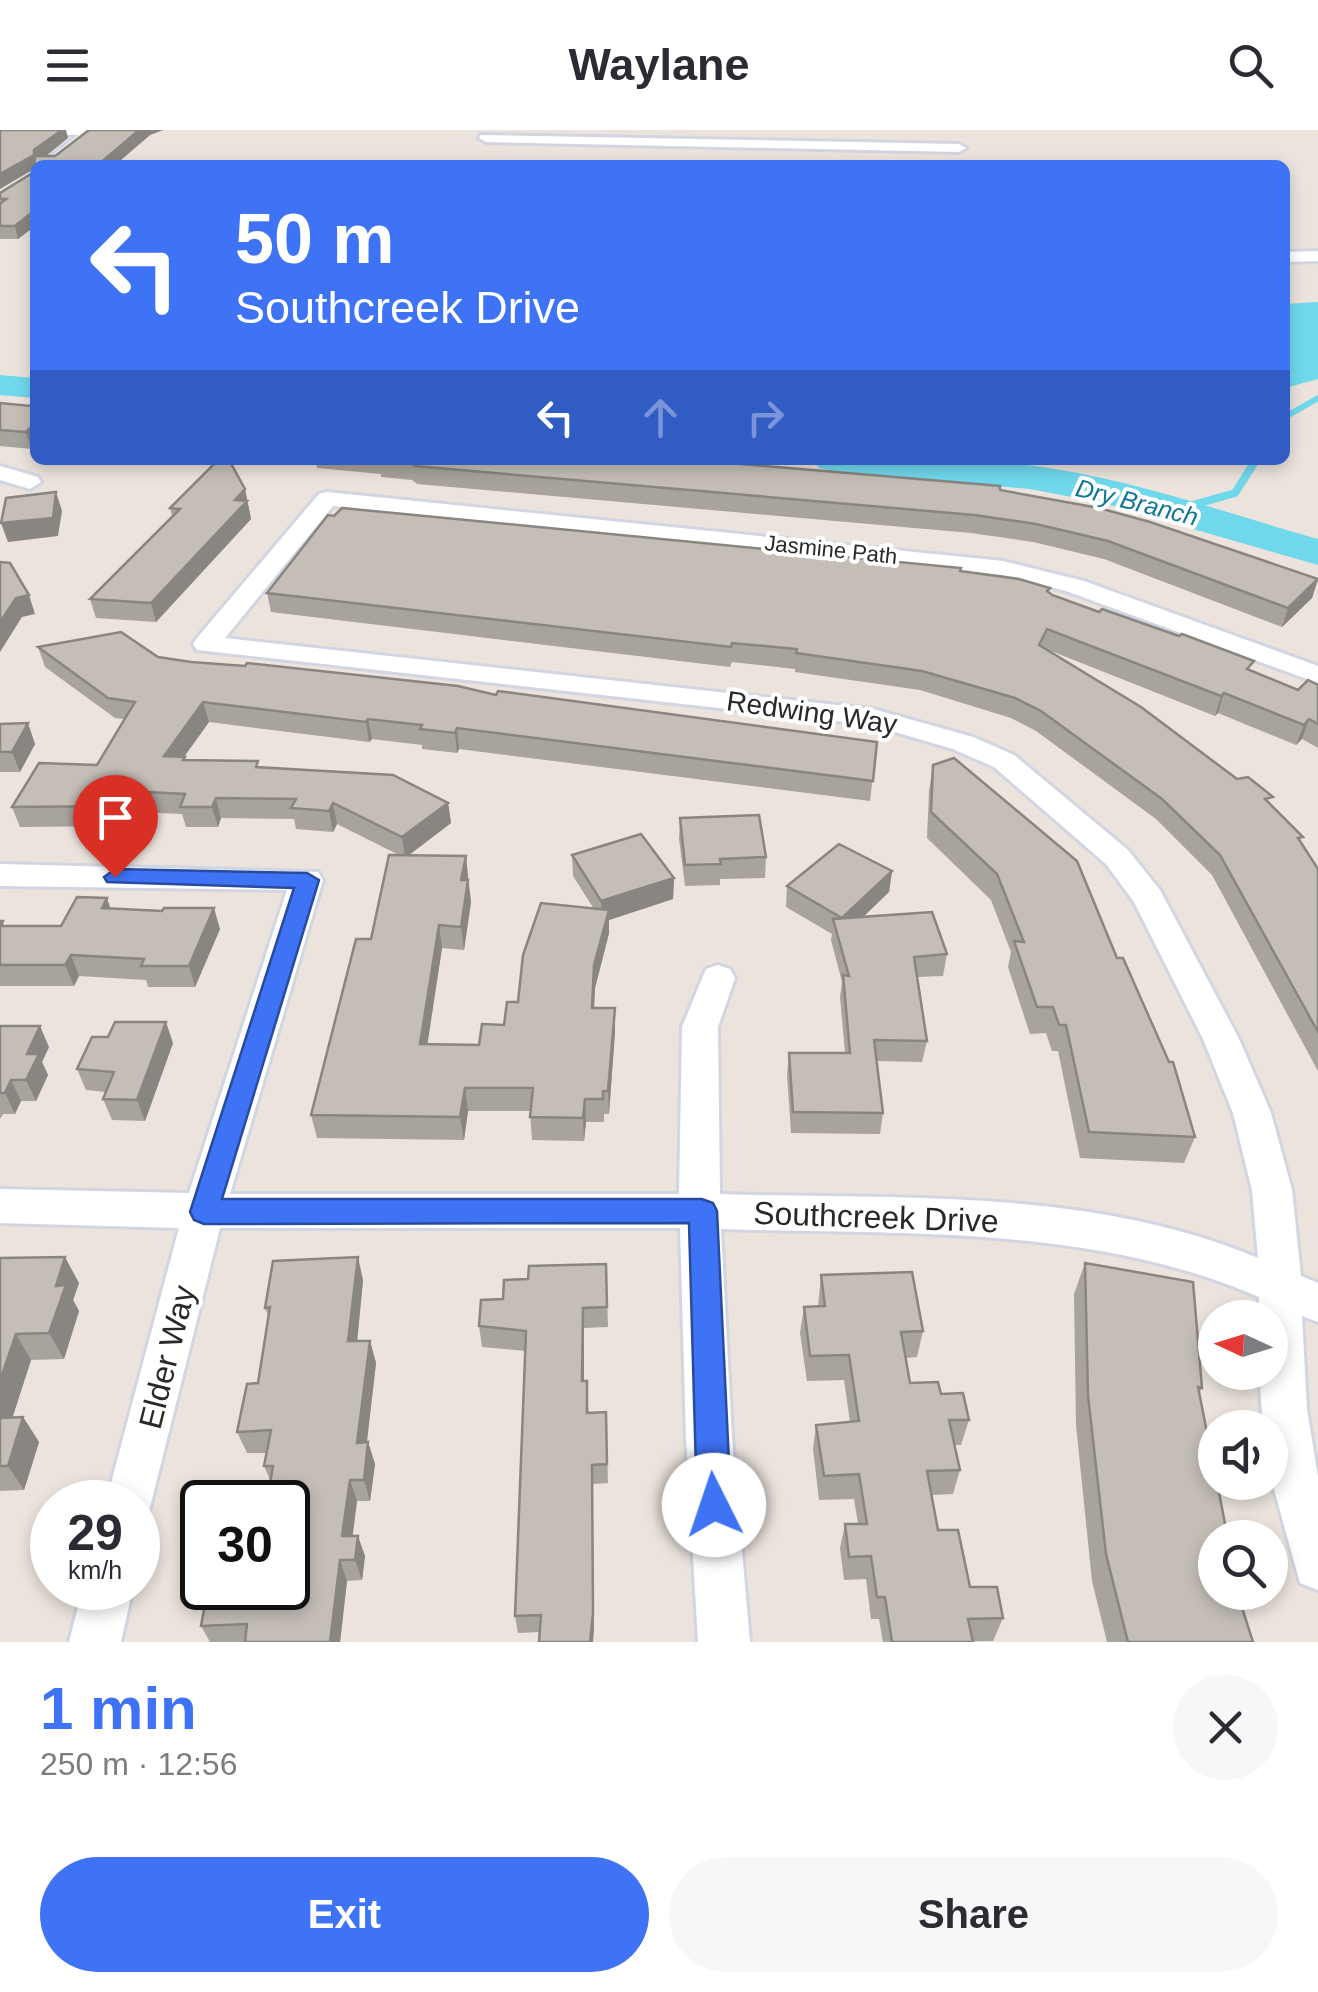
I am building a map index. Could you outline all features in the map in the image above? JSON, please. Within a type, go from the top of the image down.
[{"type":"street","points":[[39,130],[92,131],[54,160]]},
{"type":"street","points":[[486,138],[783,142],[915,138],[959,148]]},
{"type":"street","points":[[783,142],[785,160]]},
{"type":"street","points":[[1290,256],[1318,256]]},
{"type":"street","points":[[0,473],[30,482]]},
{"type":"street","name":"Jasmine Path","points":[[326,500],[1021,571],[1075,586],[1318,675]]},
{"type":"street","name":"Redwing Way","points":[[326,500],[206,644],[873,717],[963,742],[1004,762],[1117,857],[1148,898],[1241,1083],[1272,1189],[1281,1284],[1284,1408],[1292,1477],[1318,1564]]},
{"type":"street","name":"Elder Way","points":[[0,875],[307,880],[204,1212],[136,1480]]},
{"type":"street","points":[[718,978],[700,1027],[698,1160],[709,1437],[724,1642]]},
{"type":"street","name":"Southcreek Drive","points":[[0,1206],[204,1212],[702,1211],[1068,1225],[1182,1250],[1281,1284],[1318,1303]]},
{"type":"street","points":[[95,1642],[103,1610]]},
{"type":"water","points":[[1318,302],[1318,379],[1290,387],[1290,304]]},
{"type":"building","points":[[0,130],[62,130],[34,150],[34,155],[0,174]]},
{"type":"building","points":[[89,130],[139,130],[104,160],[35,160],[35,156],[55,156]]},
{"type":"building","points":[[30,174],[30,214],[15,226],[0,226],[0,204],[6,199],[0,199],[0,193]]},
{"type":"building","points":[[0,403],[30,406],[30,428],[26,432],[0,430]]},
{"type":"building","points":[[213,465],[232,465],[245,489],[235,500],[247,501],[151,603],[90,599],[180,509],[170,508]]},
{"type":"building","points":[[754,465],[1000,486],[1000,490],[1099,508],[1150,522],[1318,579],[1288,608],[1108,541],[1036,524],[974,515],[415,466]]},
{"type":"building","points":[[56,492],[53,518],[1,523],[6,498]]},
{"type":"building","points":[[342,508],[961,568],[960,571],[1019,579],[1050,588],[1047,591],[1052,595],[1099,612],[1102,609],[1182,634],[1254,661],[1247,669],[1298,690],[1308,680],[1318,685],[1318,724],[1309,719],[1304,725],[1047,629],[1039,645],[1141,707],[1237,779],[1248,777],[1273,797],[1265,799],[1303,837],[1298,838],[1318,869],[1318,1032],[1220,855],[1162,799],[1041,711],[1015,698],[922,671],[796,653],[797,649],[732,643],[731,647],[267,593],[328,515],[334,516]]},
{"type":"building","points":[[0,562],[10,563],[29,595],[16,598],[0,622]]},
{"type":"building","points":[[121,632],[158,657],[191,662],[245,666],[247,663],[458,686],[496,695],[498,691],[877,742],[873,781],[457,728],[455,733],[420,729],[422,725],[203,702],[164,756],[258,761],[256,767],[393,775],[448,803],[402,837],[333,803],[329,811],[291,808],[296,799],[216,798],[212,807],[180,807],[185,794],[128,791],[120,806],[12,807],[39,763],[97,765],[135,702],[108,698],[38,647]]},
{"type":"building","points":[[28,723],[12,752],[0,752],[0,724]]},
{"type":"building","points":[[954,758],[1077,861],[1117,958],[1123,958],[1169,1062],[1173,1062],[1195,1137],[1089,1132],[1066,1025],[1059,1025],[1053,1007],[1037,1007],[1014,941],[1024,942],[997,874],[931,812],[933,765]]},
{"type":"building","points":[[759,815],[766,857],[685,865],[680,818]]},
{"type":"building","points":[[641,834],[674,878],[601,901],[572,855]]},
{"type":"building","points":[[839,844],[892,871],[842,918],[787,886]]},
{"type":"building","points":[[389,855],[466,856],[461,880],[468,880],[461,927],[439,925],[420,1044],[479,1045],[482,1024],[504,1025],[507,1002],[518,1002],[523,955],[541,903],[609,910],[594,965],[592,1008],[615,1008],[608,1091],[603,1091],[603,1099],[585,1099],[583,1118],[530,1117],[533,1088],[465,1088],[460,1117],[311,1115],[356,939],[371,939]]},
{"type":"building","points":[[77,897],[107,898],[102,908],[214,908],[189,966],[141,966],[144,959],[71,955],[65,965],[0,965],[0,921],[1,926],[61,926]]},
{"type":"building","points":[[932,912],[947,954],[914,957],[927,1041],[874,1040],[883,1113],[793,1112],[789,1053],[850,1053],[843,975],[849,976],[833,919]]},
{"type":"building","points":[[115,1022],[166,1022],[137,1100],[103,1099],[114,1072],[77,1069],[92,1037],[108,1037]]},
{"type":"building","points":[[0,1026],[40,1026],[27,1054],[39,1054],[26,1080],[11,1080],[5,1093],[0,1093]]},
{"type":"building","points":[[65,1257],[56,1286],[66,1285],[49,1333],[16,1334],[0,1381],[0,1258]]},
{"type":"building","points":[[358,1257],[348,1341],[370,1341],[357,1443],[368,1442],[364,1480],[350,1480],[342,1536],[358,1536],[355,1560],[340,1560],[330,1642],[245,1642],[247,1624],[201,1626],[204,1610],[310,1610],[310,1480],[271,1480],[273,1466],[264,1466],[271,1430],[237,1432],[247,1384],[258,1383],[273,1261]]},
{"type":"building","points":[[1085,1263],[1193,1282],[1198,1390],[1203,1410],[1198,1410],[1198,1500],[1220,1500],[1224,1520],[1198,1520],[1198,1610],[1243,1610],[1253,1642],[1128,1642],[1106,1554],[1088,1396]]},
{"type":"building","points":[[606,1264],[607,1307],[583,1308],[582,1381],[587,1381],[587,1413],[606,1412],[607,1464],[592,1465],[590,1642],[539,1642],[541,1615],[515,1616],[526,1331],[479,1326],[481,1300],[503,1299],[504,1280],[528,1279],[529,1266]]},
{"type":"building","points":[[912,1272],[923,1331],[901,1332],[910,1383],[938,1382],[941,1394],[963,1393],[969,1420],[949,1420],[960,1470],[927,1471],[938,1530],[958,1530],[970,1587],[997,1587],[1003,1618],[968,1619],[973,1642],[892,1642],[885,1597],[877,1597],[871,1556],[849,1557],[845,1524],[867,1524],[859,1474],[824,1476],[816,1425],[859,1421],[849,1355],[810,1356],[804,1307],[825,1306],[821,1275]]},
{"type":"building","points":[[23,1417],[8,1466],[0,1466],[0,1418]]},
{"type":"waterway","name":"Dry Branch","points":[[0,385],[30,388]]},
{"type":"waterway","points":[[1290,414],[1318,398]]},
{"type":"waterway","name":"Dry Branch","points":[[890,465],[1030,477],[1109,492],[1318,552]]},
{"type":"waterway","points":[[1175,510],[1235,493],[1253,465]]},
{"type":"route","points":[[115,877],[307,880],[204,1212],[702,1211],[714,1505]]}]
